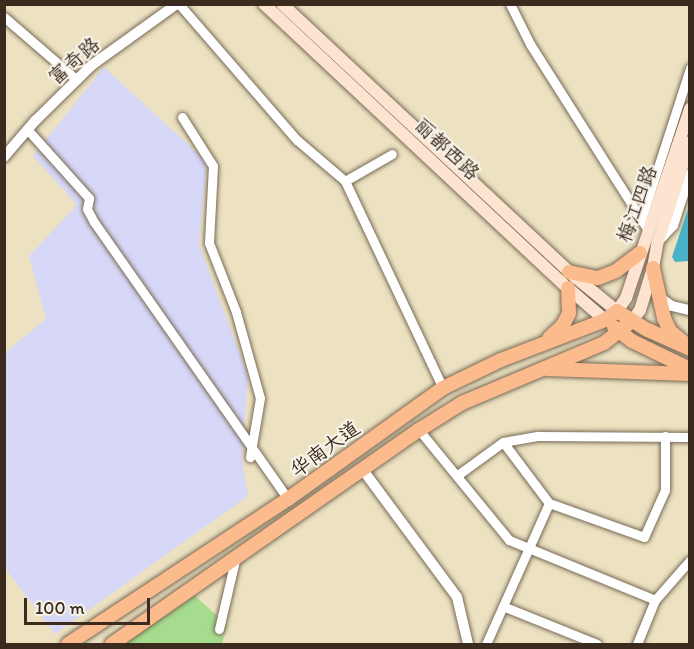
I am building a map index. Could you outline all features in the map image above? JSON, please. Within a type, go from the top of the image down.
[{"type":"main road","name":"丽都西路","points":[[264,4],[605,320]]},
{"type":"main road","name":"丽都西路","points":[[282,4],[569,272],[617,310]]},
{"type":"main road","name":"梅江四路","points":[[617,310],[626,298],[640,253],[644,225],[690,109]]},
{"type":"main road","name":"梅江四路","points":[[632,321],[640,310],[653,268],[658,241],[690,142]]},
{"type":"main road","points":[[569,272],[598,278],[616,271],[640,253]]},
{"type":"main road","points":[[653,268],[664,318],[670,331],[690,348]]},
{"type":"main road","points":[[540,345],[556,333],[569,313],[568,288]]},
{"type":"main road","points":[[617,310],[632,321],[690,348]]},
{"type":"main road","name":"华南大道","points":[[68,645],[288,499],[442,388],[540,345],[605,320],[617,310]]},
{"type":"main road","points":[[605,320],[632,341],[690,369]]},
{"type":"main road","name":"华南大道","points":[[112,645],[419,430],[462,403],[604,343],[632,321]]},
{"type":"main road","points":[[538,369],[690,374]]},
{"type":"main road","points":[[240,530],[254,547]]},
{"type":"street","name":"富奇路","points":[[4,156],[27,129],[92,65],[178,4]]},
{"type":"street","points":[[178,4],[297,140],[345,181],[442,388]]},
{"type":"street","points":[[510,4],[530,44],[644,225]]},
{"type":"street","points":[[4,17],[77,80]]},
{"type":"street","points":[[644,225],[690,68]]},
{"type":"street","points":[[182,117],[213,166],[209,243],[236,312],[260,398],[250,457]]},
{"type":"street","points":[[27,129],[89,198],[87,209],[94,222],[288,499]]},
{"type":"street","points":[[345,181],[392,154]]},
{"type":"street","points":[[658,241],[673,225],[690,173]]},
{"type":"street","points":[[660,298],[672,306],[690,310]]},
{"type":"street","points":[[419,430],[509,540],[655,600]]},
{"type":"street","points":[[459,474],[503,442],[538,436],[690,436]]},
{"type":"street","points":[[503,442],[549,503],[644,537],[665,490],[665,436]]},
{"type":"street","points":[[363,470],[457,597],[468,645]]},
{"type":"street","points":[[486,645],[505,607],[549,503]]},
{"type":"street","points":[[219,629],[235,560]]},
{"type":"street","points":[[637,645],[655,600],[690,560]]},
{"type":"street","points":[[505,607],[597,645]]},
{"type":"shaded area","points":[[104,67],[207,162],[199,244],[248,376],[242,459],[248,496],[55,634],[5,568],[5,353],[46,319],[29,256],[77,205],[33,156]]},
{"type":"green space","points":[[192,593],[227,625],[222,644],[123,644]]},
{"type":"water","points":[[688,209],[689,261],[675,262],[672,257]]}]
